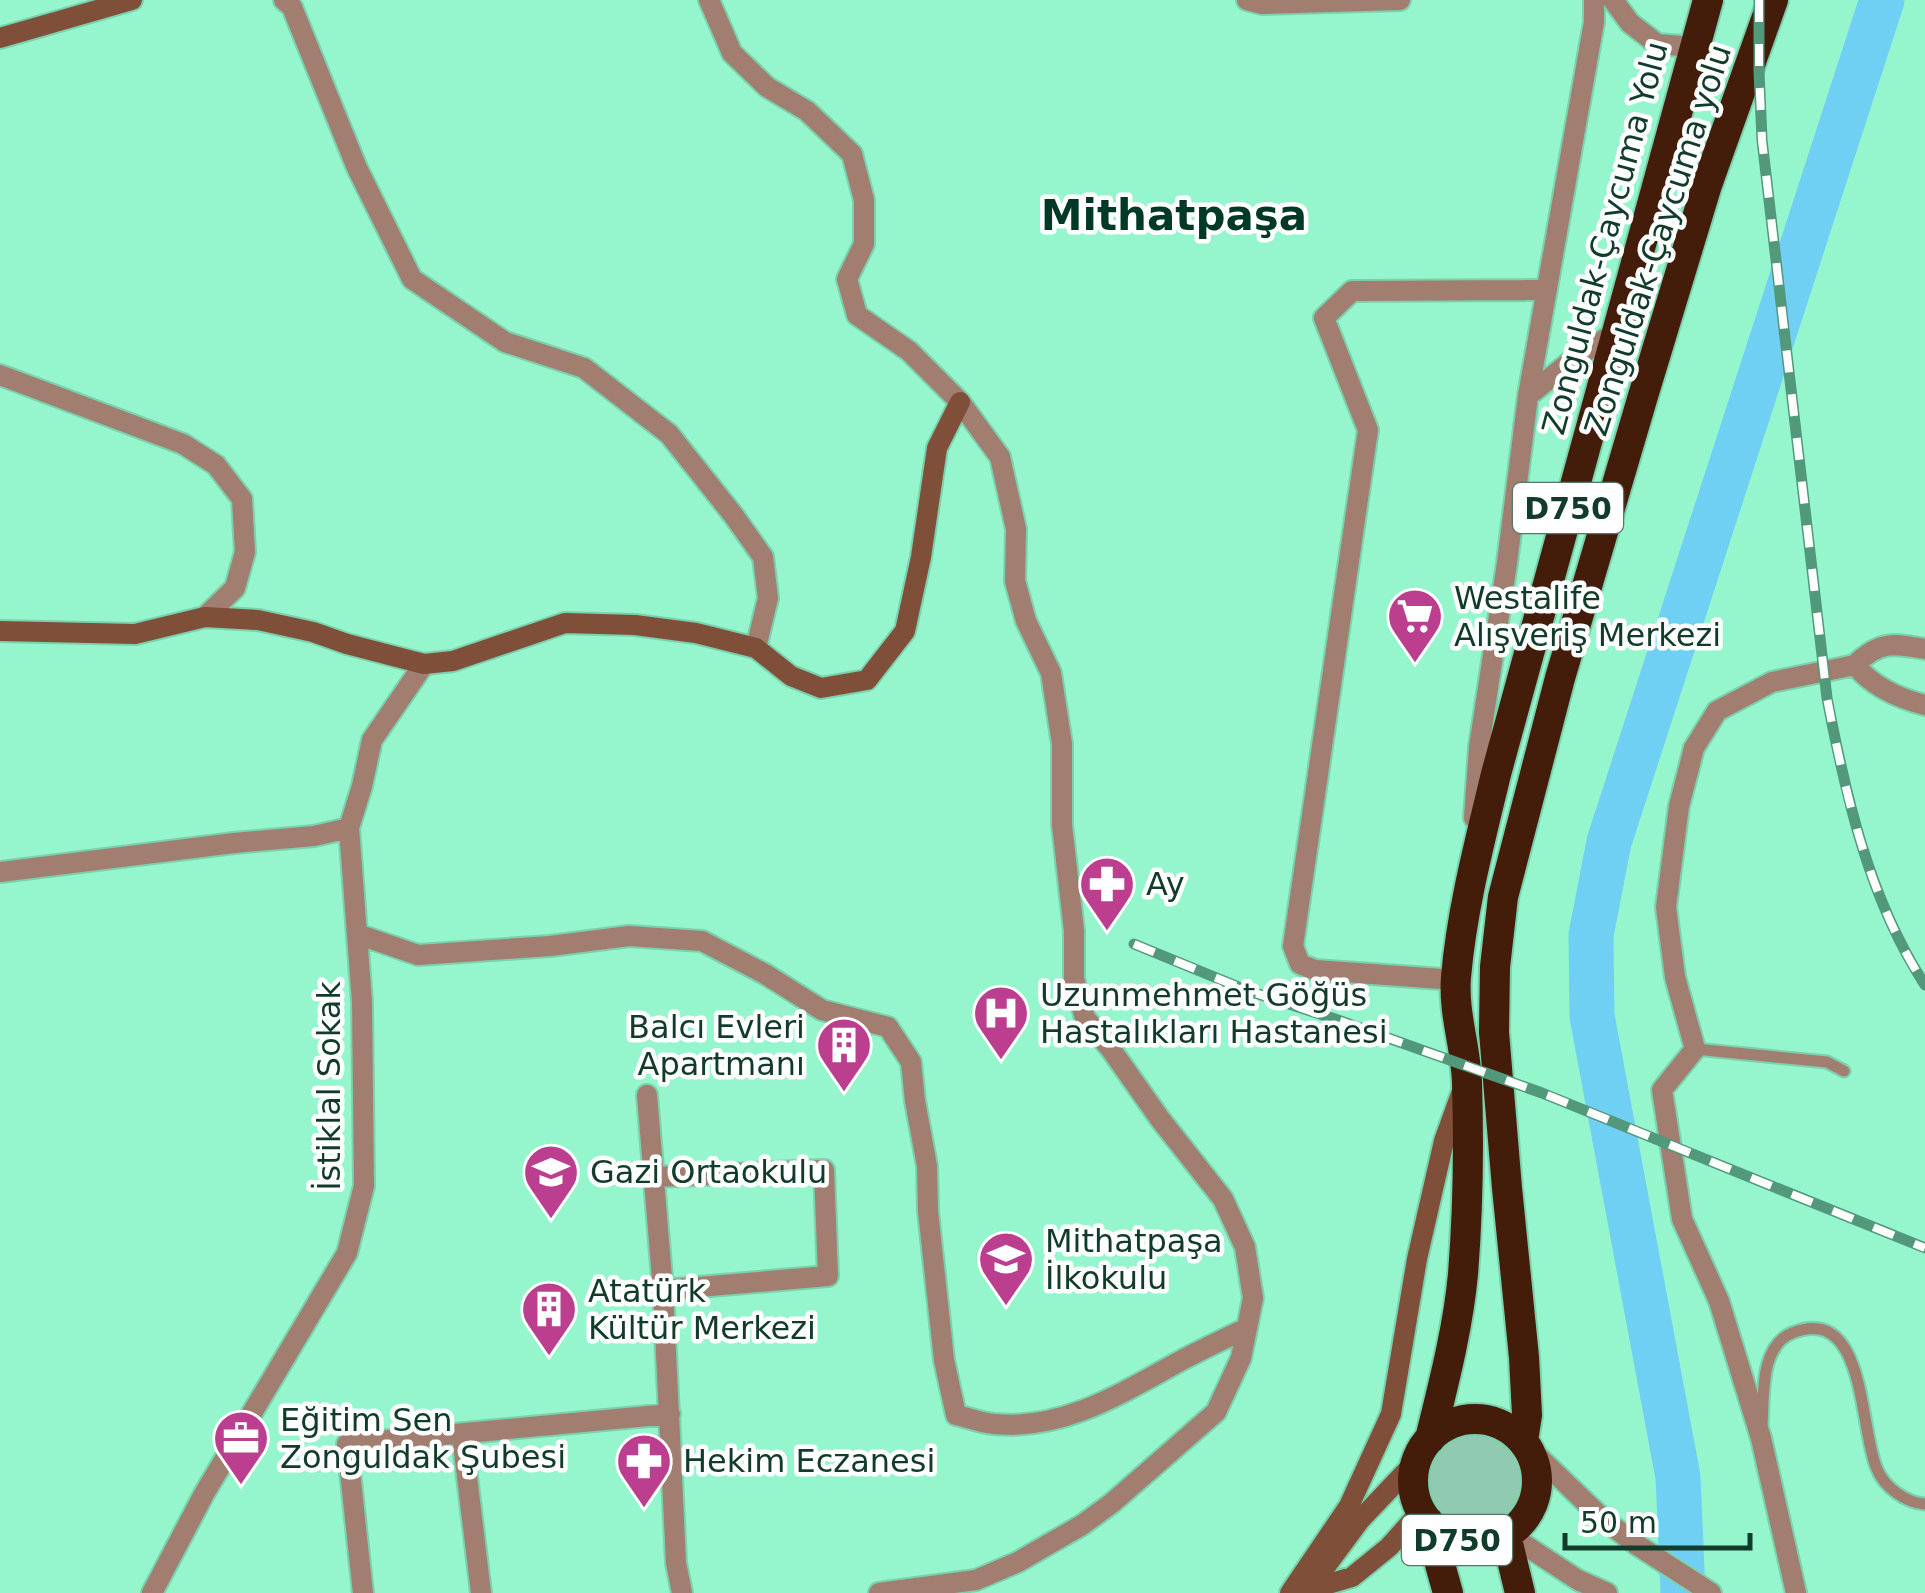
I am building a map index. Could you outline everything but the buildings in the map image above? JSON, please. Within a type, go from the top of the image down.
[{"type":"highway","name":"Zonguldak-Çaycuma Yolu","points":[[1467,1078],[1457,1021],[1456,980],[1468,895],[1496,774],[1708,0]]},
{"type":"highway","name":"Zonguldak-Çaycuma yolu","points":[[1525,1444],[1524,1357],[1494,1032],[1495,967],[1503,897],[1581,605],[1707,185],[1773,0]]},
{"type":"highway","name":"D750","points":[[1448,1593],[1413,1489],[1414,1468],[1424,1449],[1444,1380],[1462,1277],[1467,1078]]},
{"type":"highway","points":[[1424,1449],[1435,1433],[1452,1422],[1473,1418],[1494,1421],[1512,1430],[1525,1444]]},
{"type":"highway","name":"D750","points":[[1425,1516],[1448,1537],[1468,1543],[1488,1542],[1507,1534],[1523,1521],[1538,1484],[1535,1463],[1525,1444]]},
{"type":"highway","name":"D750","points":[[1507,1534],[1520,1593]]},
{"type":"street","points":[[0,38],[132,0]]},
{"type":"street","points":[[284,0],[292,7],[357,168],[412,279],[505,342],[584,368],[669,434],[763,558],[768,598],[756,648]]},
{"type":"street","points":[[710,0],[732,53],[766,87],[807,111],[852,154],[864,200],[864,244],[848,279],[857,315],[909,351],[960,402],[1000,457],[1016,528],[1015,581],[1026,621],[1052,673],[1062,744],[1062,824],[1074,931],[1074,979],[1085,1018],[1223,1198],[1245,1247],[1253,1298],[1241,1358],[1216,1412],[1082,1525],[1018,1562],[976,1580],[880,1593]]},
{"type":"street","points":[[1247,0],[1262,4],[1400,0]]},
{"type":"street","points":[[1468,895],[1479,746],[1528,396],[1594,22],[1594,0]]},
{"type":"street","points":[[1613,0],[1630,24],[1657,44],[1693,47]]},
{"type":"street","points":[[1456,980],[1315,970],[1300,964],[1294,946],[1368,430],[1324,318],[1352,292],[1546,290]]},
{"type":"street","points":[[1528,396],[1571,361],[1616,332]]},
{"type":"street","points":[[0,375],[182,444],[216,465],[242,499],[245,552],[235,588],[206,616]]},
{"type":"street","points":[[0,631],[135,634],[206,616],[258,620],[424,664],[453,662],[564,623],[635,625],[696,633],[756,648],[791,676],[821,688],[868,680],[905,631],[921,557],[936,448],[960,402]]},
{"type":"street","points":[[1796,1593],[1761,1438],[1718,1301],[1682,1219],[1662,1090],[1694,1049],[1675,978],[1666,907],[1678,806],[1694,748],[1717,712],[1772,682],[1855,665],[1870,650],[1890,644],[1925,648]]},
{"type":"street","name":"İstiklal Sokak","points":[[152,1593],[204,1494],[347,1253],[364,1186],[362,1002],[349,828],[372,740],[424,664]]},
{"type":"street","points":[[1855,665],[1868,680],[1885,690],[1925,705]]},
{"type":"street","points":[[0,872],[314,836],[349,828]]},
{"type":"street","points":[[356,934],[418,955],[530,948],[629,936],[702,942],[766,974],[822,1010],[888,1027],[911,1062],[926,1166],[944,1360],[956,1415],[1012,1424],[1081,1412],[1132,1390],[1247,1328]]},
{"type":"street","points":[[1302,1592],[1349,1506],[1390,1414],[1436,1174],[1467,1078]]},
{"type":"street","points":[[647,1095],[663,1290],[676,1563],[682,1593]]},
{"type":"street","points":[[655,1177],[824,1170],[828,1276],[663,1290]]},
{"type":"street","points":[[363,1593],[347,1444],[670,1414]]},
{"type":"street","points":[[462,1435],[481,1593]]},
{"type":"street","points":[[1525,1444],[1637,1546],[1712,1593]]},
{"type":"street","points":[[1302,1592],[1424,1449]]},
{"type":"street","points":[[1302,1592],[1352,1577],[1425,1516]]},
{"type":"street","points":[[1507,1534],[1578,1580],[1607,1593]]},
{"type":"lane","points":[[1694,1049],[1827,1062],[1844,1070]]},
{"type":"lane","points":[[1761,1438],[1766,1364],[1783,1337],[1804,1328],[1822,1330],[1840,1339],[1852,1361],[1877,1470],[1894,1491],[1914,1504],[1925,1504]]},
{"type":"green space","points":[[1475,1424],[1497,1428],[1515,1440],[1527,1458],[1531,1480],[1527,1502],[1515,1520],[1497,1532],[1475,1536],[1453,1532],[1435,1520],[1423,1502],[1419,1480],[1423,1458],[1435,1440],[1453,1428]]},
{"type":"waterway","points":[[1683,1593],[1678,1477],[1592,1016],[1591,935],[1609,842],[1882,0]]},
{"type":"railway","points":[[1759,0],[1762,140],[1827,698],[1842,773],[1874,883],[1905,952],[1925,985]]},
{"type":"railway","points":[[1134,944],[1246,990],[1542,1093],[1925,1248]]},
{"type":"place","name":"Westalife Alışveriş Merkezi","points":[[1415,665]]},
{"type":"place","name":"Ay","points":[[1107,933]]},
{"type":"place","name":"Uzunmehmet Göğüs Hastalıkları Hastanesi","points":[[1001,1062]]},
{"type":"place","name":"Balcı Evleri Apartmanı","points":[[844,1094]]},
{"type":"place","name":"Gazi Ortaokulu","points":[[551,1221]]},
{"type":"place","name":"Mithatpaşa İlkokulu","points":[[1006,1308]]},
{"type":"place","name":"Atatürk Kültür Merkezi","points":[[549,1358]]},
{"type":"place","name":"Eğitim Sen Zonguldak Şubesi","points":[[241,1487]]},
{"type":"place","name":"Hekim Eczanesi","points":[[644,1510]]},
{"type":"district","name":"Mithatpaşa","points":[[1174,215]]}]
